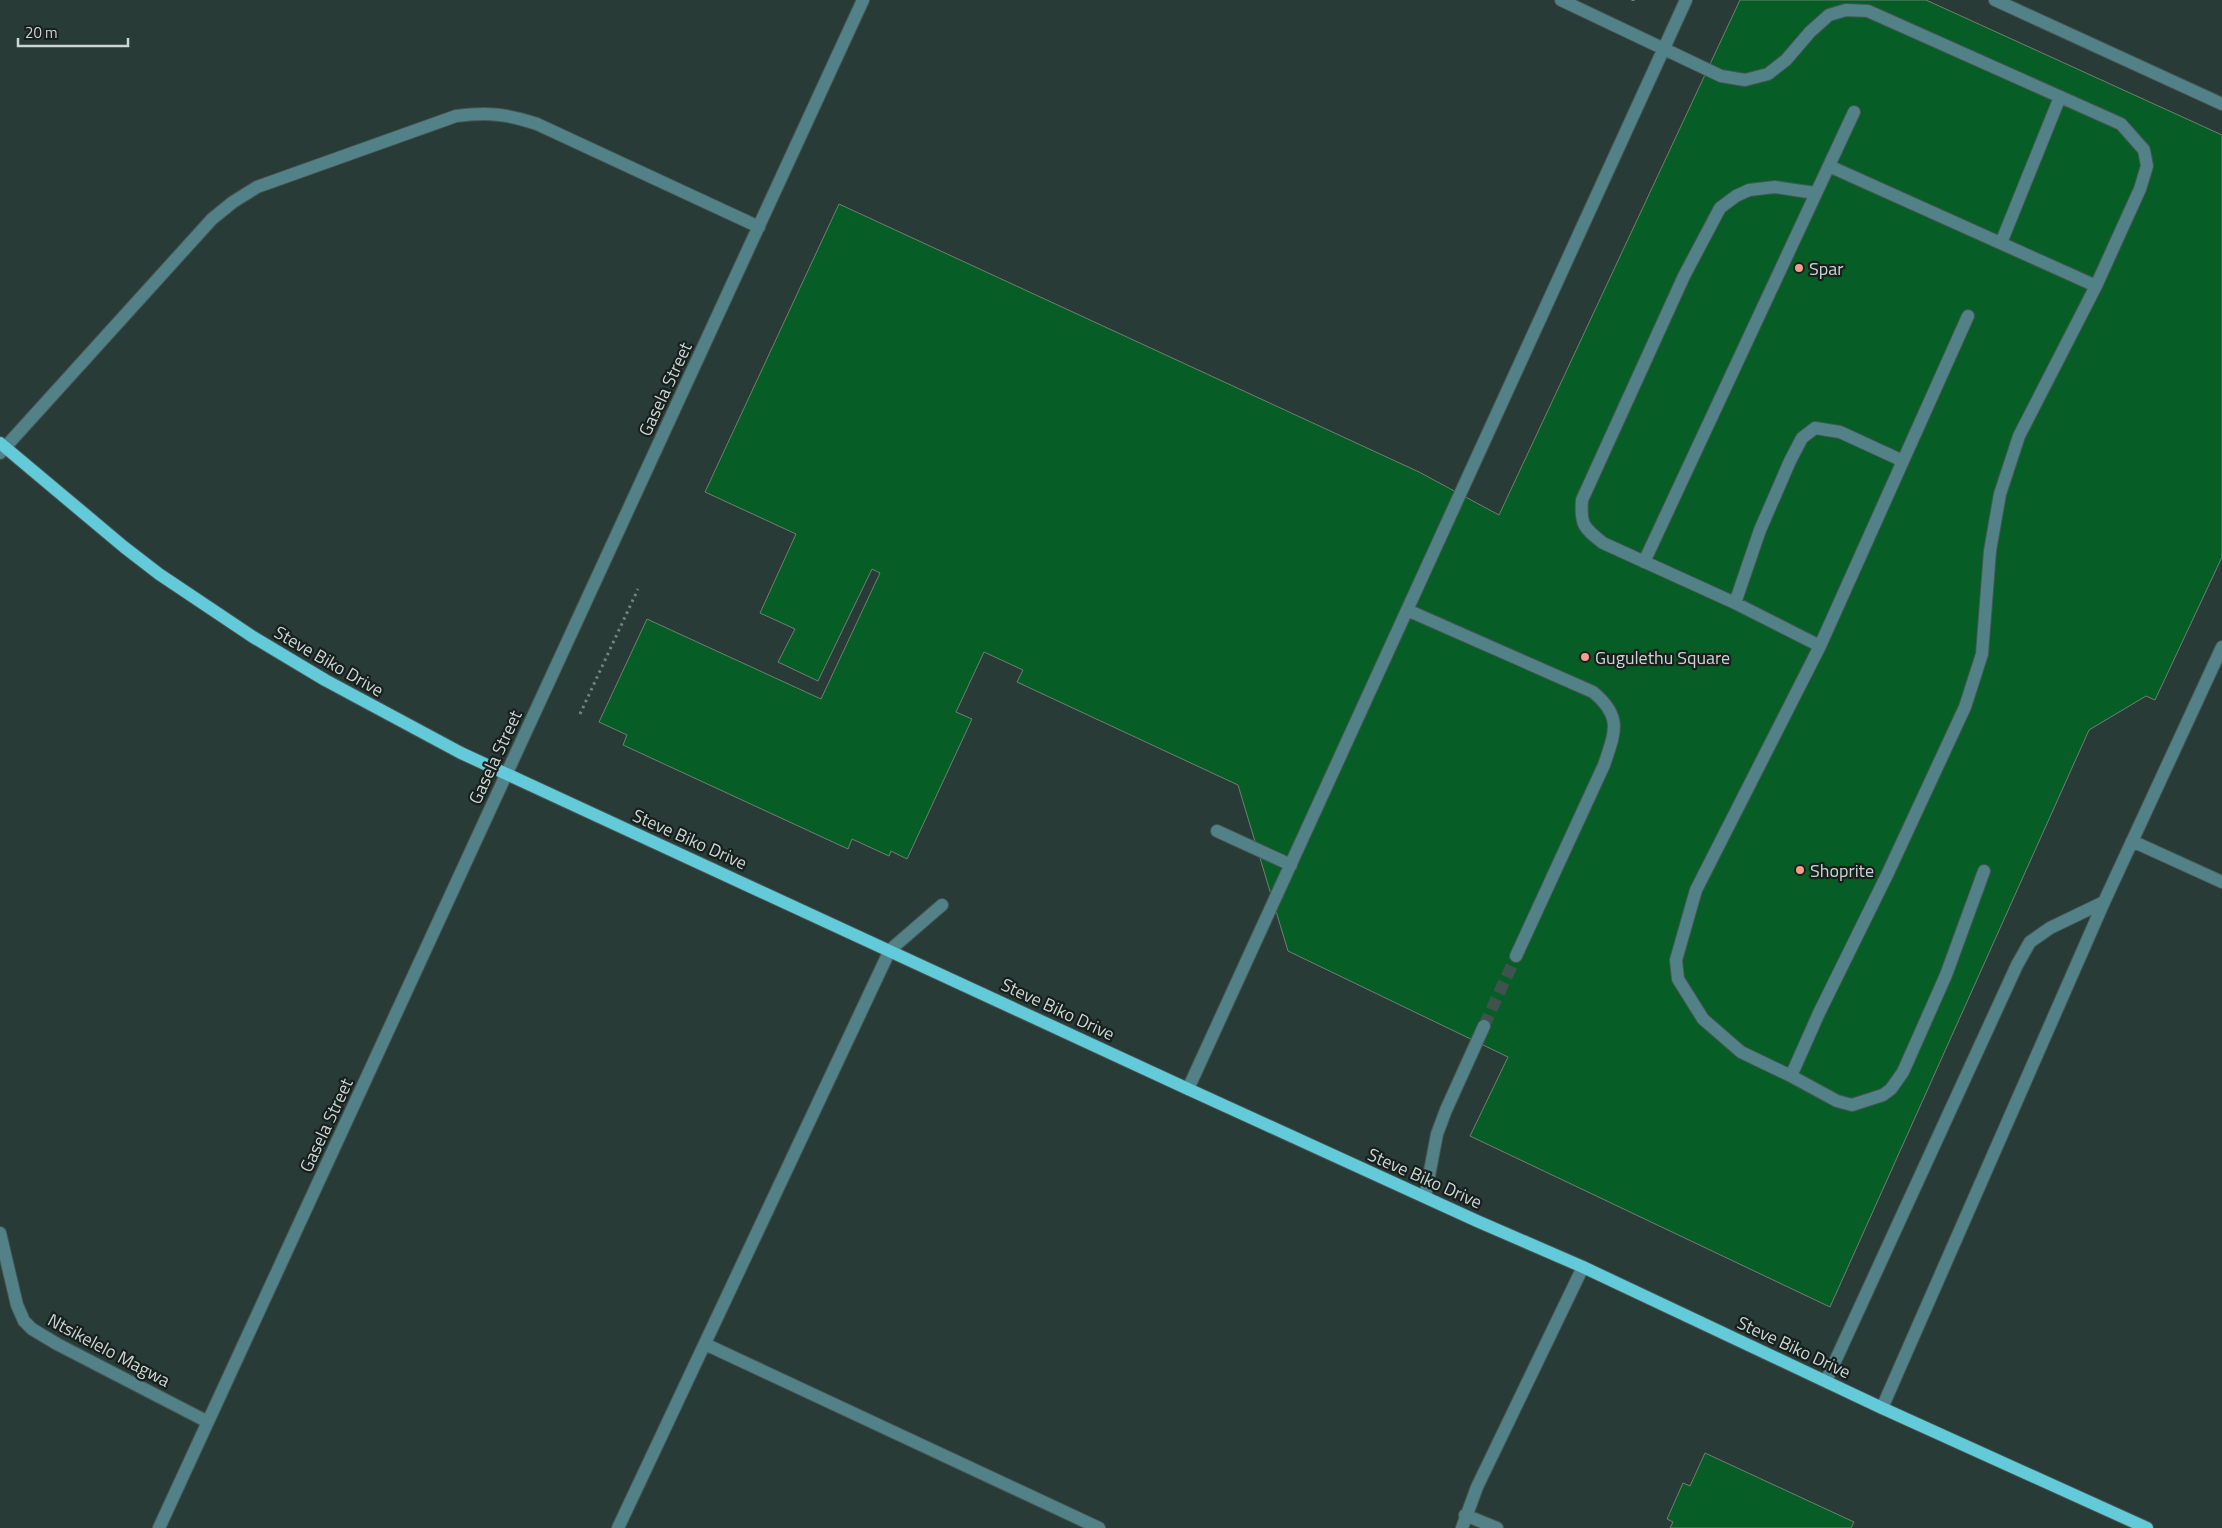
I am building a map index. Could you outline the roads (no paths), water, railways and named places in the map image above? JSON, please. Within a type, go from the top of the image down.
[{"type":"main road","name":"Steve Biko Drive","points":[[2,448],[159,574],[253,637],[324,680],[506,775],[890,950],[1188,1089],[1425,1197],[1583,1266],[1882,1408],[2146,1528]]},
{"type":"street","name":"Gasela Street","points":[[159,1528],[863,0]]},
{"type":"street","points":[[1561,0],[1721,76],[1746,80],[1768,74],[1786,60],[1810,32],[1829,15],[1846,10],[1868,11],[2121,124],[2144,150],[2147,166],[2140,189],[2096,286],[2019,436],[2000,494],[1990,551],[1982,654],[1965,707],[1887,875],[1815,1020],[1791,1076]]},
{"type":"street","points":[[1188,1089],[1686,0]]},
{"type":"street","points":[[1995,0],[2222,104]]},
{"type":"street","points":[[2001,243],[2060,97]]},
{"type":"street","points":[[2,448],[212,219],[233,202],[257,187],[288,175],[456,116],[483,112],[509,115],[537,124],[758,227]]},
{"type":"street","points":[[1644,562],[1854,112]]},
{"type":"street","points":[[1829,166],[2096,286]]},
{"type":"street","points":[[1815,193],[1775,187],[1749,190],[1736,196],[1720,208],[1684,276],[1582,500],[1581,516],[1586,529],[1603,543],[1820,646]]},
{"type":"street","points":[[1968,316],[1820,646],[1696,890],[1676,960],[1678,979],[1703,1019],[1741,1052],[1837,1101],[1852,1105],[1883,1095],[1892,1089],[1903,1072],[1946,975],[1984,871]]},
{"type":"street","points":[[1735,604],[1760,530],[1802,438],[1815,428],[1840,432],[1903,461]]},
{"type":"street","points":[[1407,610],[1593,692],[1605,702],[1613,714],[1614,734],[1604,765],[1516,956]]},
{"type":"street","points":[[1882,1408],[2104,902],[2222,647]]},
{"type":"street","points":[[1217,831],[1291,865]]},
{"type":"street","points":[[2132,841],[2222,882]]},
{"type":"street","points":[[1826,1381],[2017,965],[2030,942],[2050,928],[2104,902]]},
{"type":"street","points":[[618,1528],[890,950],[942,904]]},
{"type":"street","points":[[1425,1197],[1440,1126],[1484,1026]]},
{"type":"street","name":"Ntsikelelo Magwa","points":[[0,1233],[17,1305],[24,1321],[58,1344],[208,1422]]},
{"type":"street","points":[[1462,1528],[1465,1515],[1583,1266]]},
{"type":"street","points":[[705,1344],[1099,1528]]},
{"type":"street","points":[[1465,1515],[1497,1528]]},
{"type":"tunnel","points":[[1484,1026],[1516,956]]},
{"type":"place","name":"Spar","points":[[1799,268]]},
{"type":"place","name":"Gugulethu Square","points":[[1585,657]]},
{"type":"place","name":"Shoprite","points":[[1800,870]]}]
